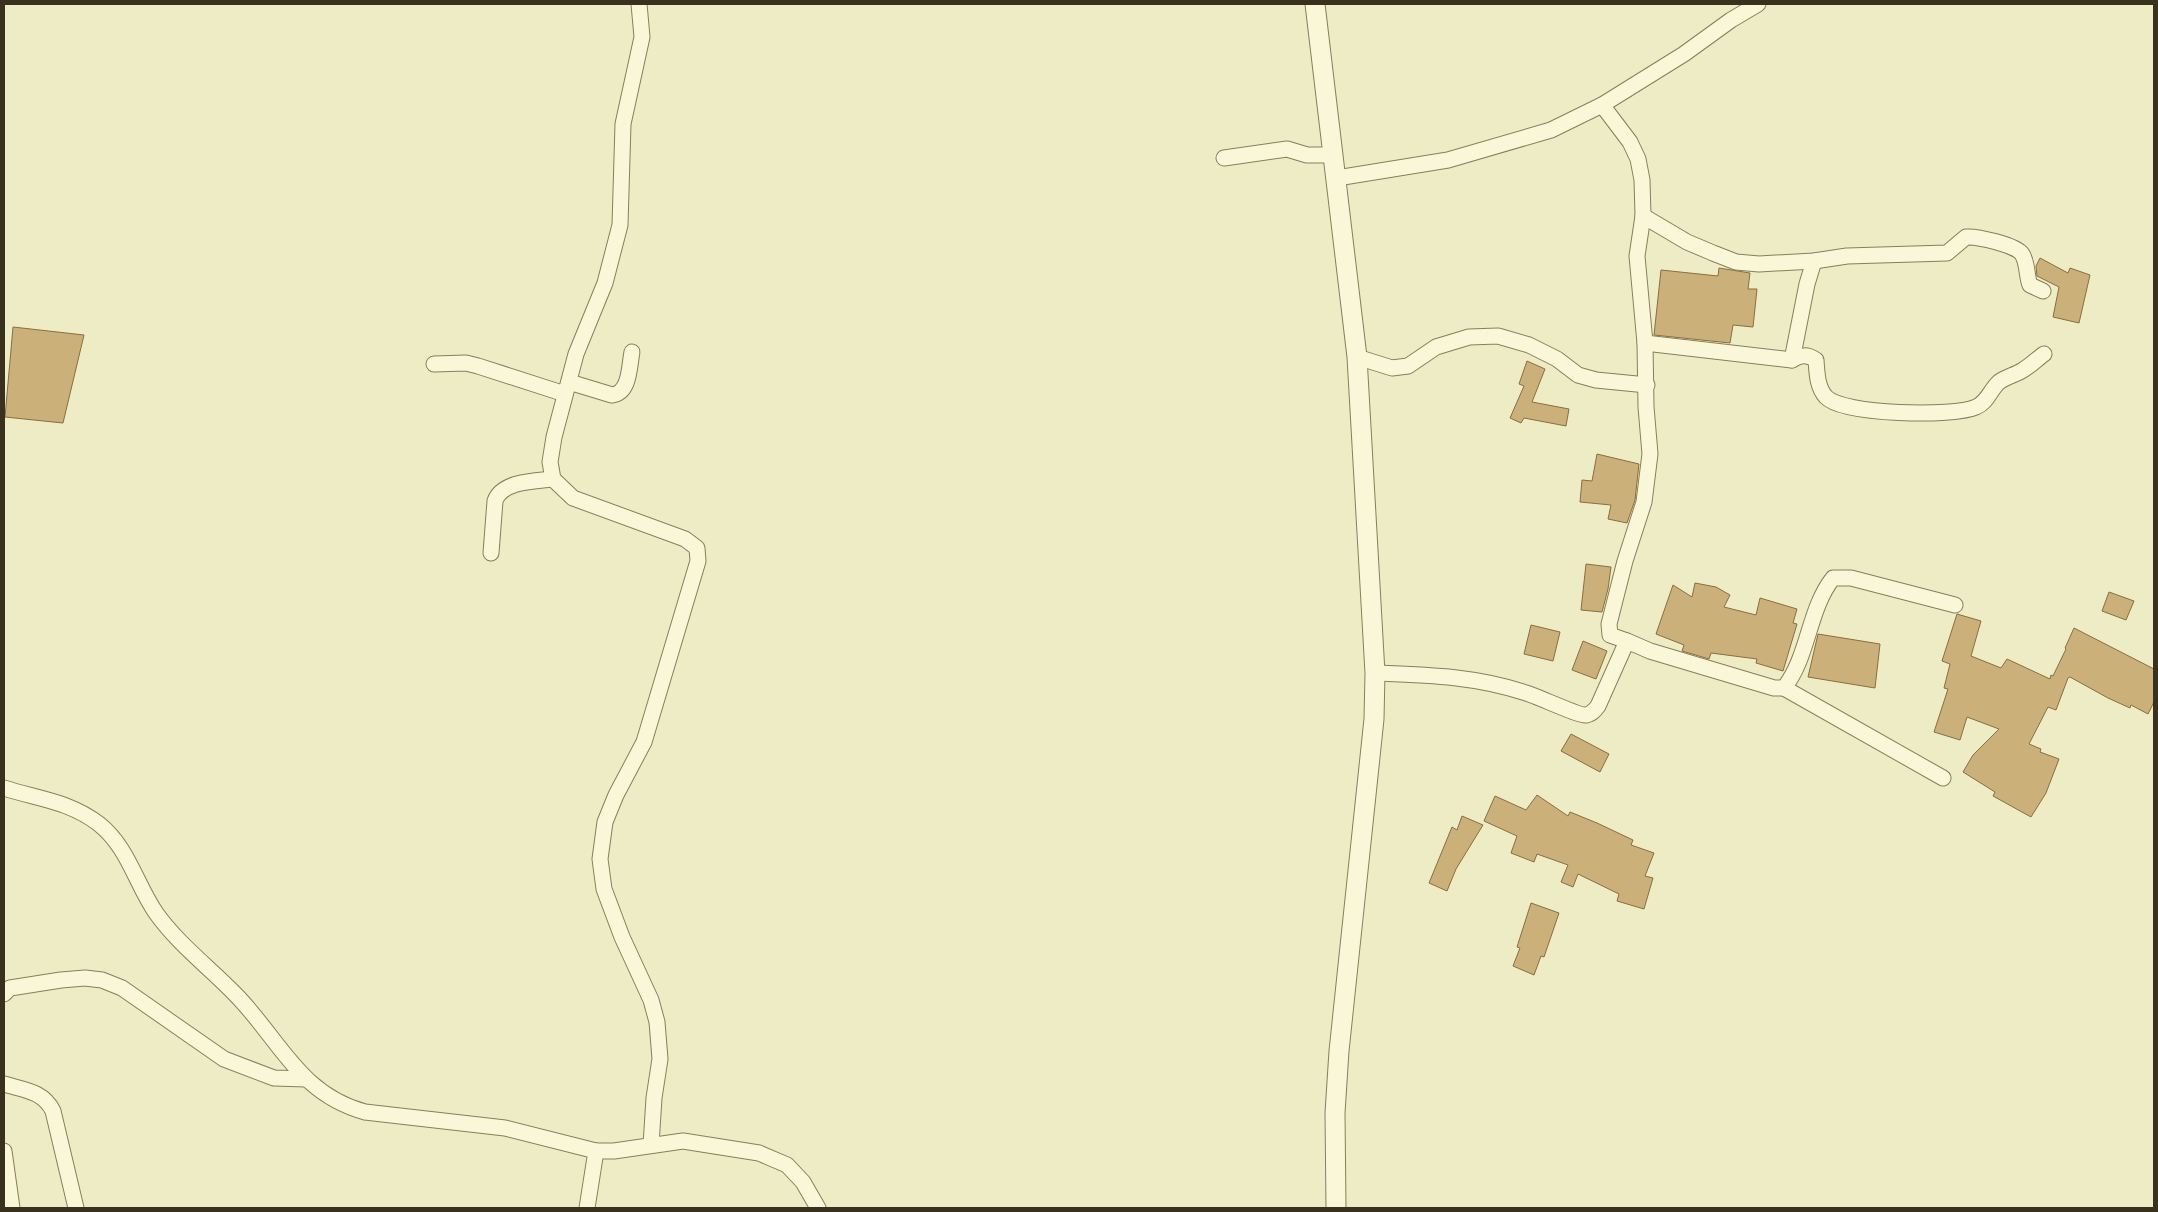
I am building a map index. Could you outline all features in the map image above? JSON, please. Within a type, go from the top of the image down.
[{"type":"street","points":[[639,4],[642,37],[623,124],[620,225],[605,283],[576,354],[554,437],[550,462],[554,479],[573,498],[685,540],[697,548],[698,562],[651,722],[644,742],[616,795],[606,822],[600,859],[604,889],[622,937],[651,1000],[657,1022],[660,1059],[654,1098],[651,1145]]},
{"type":"street","points":[[1315,4],[1357,356],[1374,673],[1374,719],[1339,1051],[1335,1113],[1336,1208]]},
{"type":"street","points":[[1336,178],[1448,160],[1551,130],[1602,104],[1684,54],[1731,20],[1758,4]]},
{"type":"street","points":[[1602,104],[1630,142],[1638,159],[1642,180],[1643,216],[1637,256],[1645,343],[1646,407],[1650,454],[1644,502],[1625,561],[1609,624],[1610,635],[1650,651],[1765,686],[1779,689],[1784,688],[1943,778]]},
{"type":"street","points":[[1224,158],[1287,149],[1307,155],[1334,155]]},
{"type":"street","points":[[1643,216],[1686,242],[1736,262],[1759,264],[1814,261],[1846,256],[1947,253],[1966,237],[1976,237],[2019,250],[2026,261],[2030,285],[2043,291]]},
{"type":"street","points":[[1792,360],[1806,284],[1814,261]]},
{"type":"street","points":[[1357,356],[1392,368],[1408,366],[1436,347],[1469,337],[1498,336],[1529,344],[1557,359],[1578,375],[1596,380],[1647,385]]},
{"type":"street","points":[[1645,343],[1792,360],[1802,355],[1811,356],[1816,360],[1818,381],[1827,398],[1862,410],[1959,412],[1975,408],[1985,402],[1998,383],[2024,370],[2044,354]]},
{"type":"street","points":[[434,364],[466,363],[567,388],[612,395],[618,394],[625,388],[632,352]]},
{"type":"street","points":[[491,553],[494,501],[497,494],[507,488],[525,482],[554,479]]},
{"type":"street","points":[[1784,688],[1792,678],[1803,654],[1819,606],[1833,578],[1851,578],[1955,605]]},
{"type":"street","points":[[1374,673],[1454,676],[1518,690],[1550,700],[1578,714],[1587,715],[1594,712],[1598,706],[1627,641]]},
{"type":"street","points":[[4,788],[61,803],[84,813],[101,826],[116,842],[130,862],[156,913],[170,930],[241,1001],[272,1036],[293,1066],[306,1079],[346,1107],[365,1112],[504,1128],[596,1151],[614,1151],[683,1141],[759,1153],[787,1166],[803,1182],[818,1208]]},
{"type":"street","points":[[6,986],[85,978],[102,980],[122,988],[224,1059],[274,1078],[306,1079]]},
{"type":"street","points":[[4,1084],[43,1096],[49,1102],[53,1111],[76,1208]]},
{"type":"street","points":[[4,1151],[12,1208]]},
{"type":"street","points":[[587,1208],[596,1151]]},
{"type":"building","points":[[2040,258],[2068,273],[2070,268],[2090,275],[2079,323],[2053,317],[2059,287],[2037,276],[2036,266]]},
{"type":"building","points":[[1719,268],[1750,273],[1748,289],[1757,289],[1753,327],[1733,325],[1730,343],[1654,335],[1661,270],[1718,276]]},
{"type":"building","points":[[13,327],[84,335],[63,423],[5,417]]},
{"type":"building","points":[[1527,361],[1545,369],[1532,402],[1569,409],[1566,426],[1524,418],[1521,423],[1510,418],[1524,386],[1519,384]]},
{"type":"building","points":[[1597,454],[1639,464],[1635,500],[1627,523],[1608,519],[1611,505],[1580,502],[1582,480],[1592,481]]},
{"type":"building","points":[[1586,564],[1611,567],[1602,612],[1581,610]]},
{"type":"building","points":[[1695,583],[1716,587],[1730,595],[1724,607],[1756,615],[1760,598],[1797,609],[1793,623],[1797,624],[1783,671],[1756,663],[1757,659],[1711,653],[1709,659],[1682,651],[1684,645],[1656,634],[1673,585],[1692,597]]},
{"type":"building","points":[[2109,592],[2134,601],[2126,620],[2102,611]]},
{"type":"building","points":[[1957,614],[1981,621],[1971,656],[2001,668],[2007,659],[2050,679],[2066,649],[2074,628],[2154,669],[2154,702],[2148,714],[2131,705],[2130,708],[2070,677],[2068,678],[2056,710],[2048,707],[2029,744],[2041,749],[2040,752],[2059,759],[2046,793],[2031,817],[1993,796],[1995,792],[1963,772],[1973,755],[1999,729],[1967,717],[1960,740],[1934,732],[1948,689],[1944,688],[1950,664],[1942,661]]},
{"type":"building","points":[[1531,625],[1560,632],[1553,661],[1524,654]]},
{"type":"building","points":[[1818,634],[1880,644],[1875,688],[1808,677]]},
{"type":"building","points":[[1583,641],[1607,651],[1596,679],[1572,670]]},
{"type":"building","points":[[1571,734],[1609,754],[1600,772],[1561,751]]},
{"type":"building","points":[[1537,795],[1568,816],[1570,812],[1597,823],[1633,840],[1631,845],[1654,853],[1645,876],[1653,878],[1644,909],[1617,901],[1619,894],[1578,874],[1573,887],[1561,882],[1568,865],[1537,854],[1534,862],[1511,853],[1517,836],[1484,821],[1495,796],[1526,810]]},
{"type":"building","points":[[1462,816],[1483,825],[1456,869],[1447,891],[1429,883],[1452,827],[1457,830]]},
{"type":"building","points":[[1531,903],[1559,913],[1544,957],[1541,956],[1534,975],[1513,966],[1520,948],[1517,947]]}]
